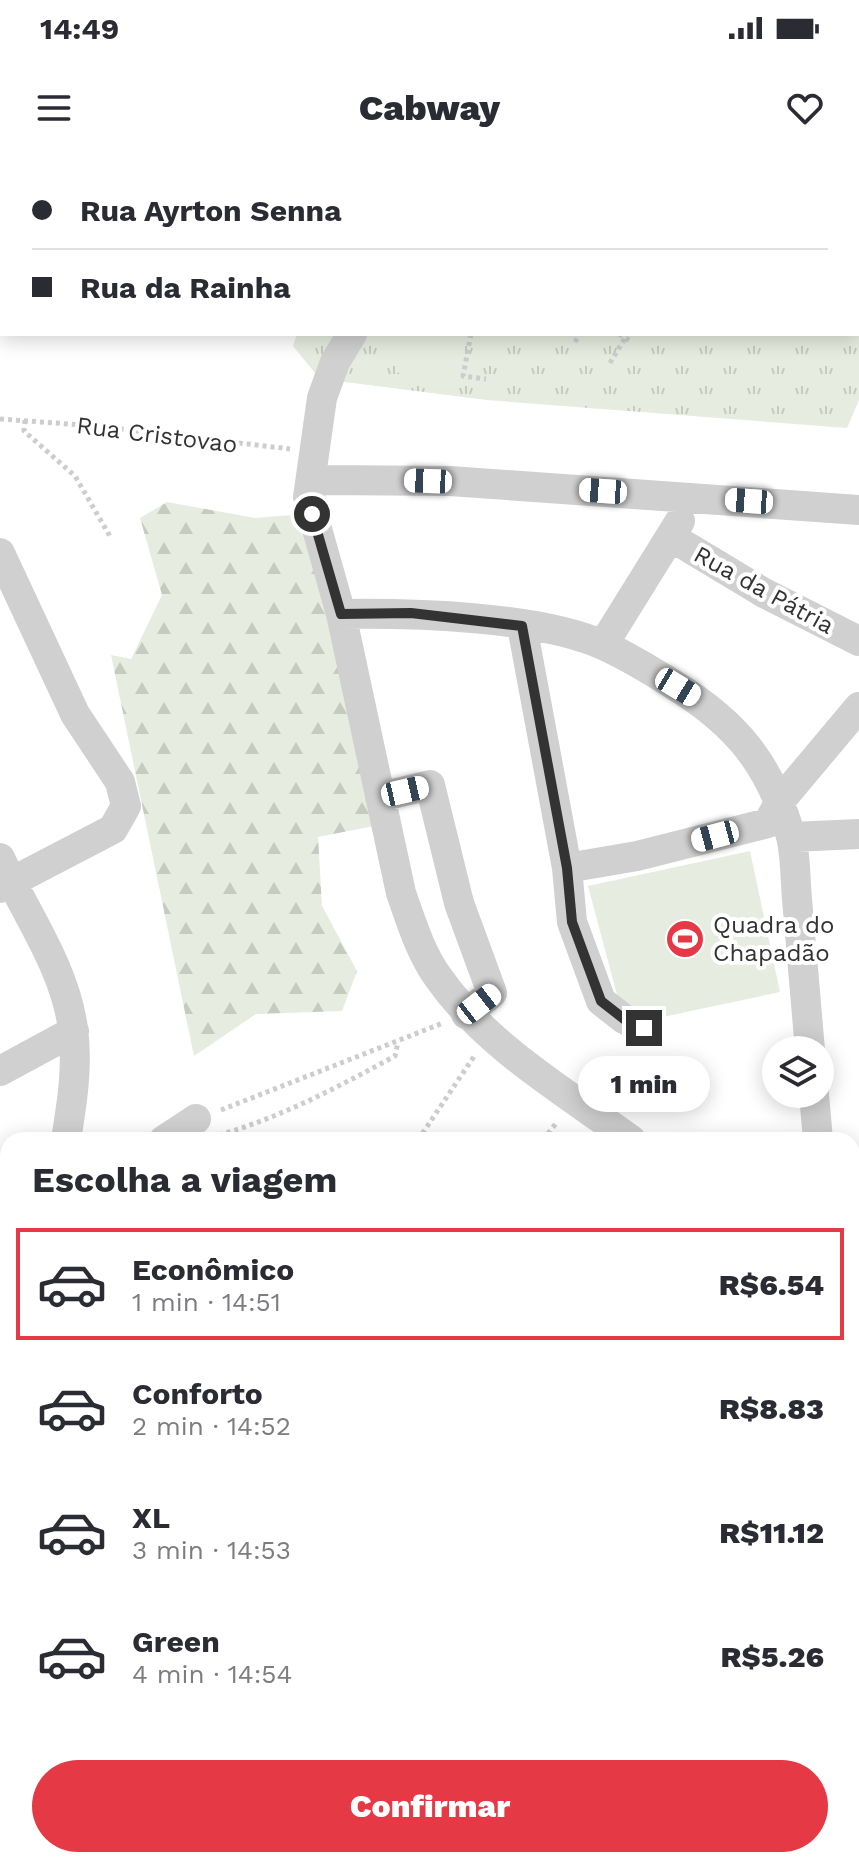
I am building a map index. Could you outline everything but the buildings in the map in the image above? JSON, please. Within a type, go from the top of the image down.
[{"type":"street","points":[[351,336],[335,362],[322,398],[310,505],[341,614],[401,893],[416,936],[436,975],[466,1014],[620,1132]]},
{"type":"street","points":[[310,485],[324,480],[450,481],[859,510]]},
{"type":"street","points":[[603,645],[694,497]]},
{"type":"street","name":"Rua da Pátria","points":[[671,537],[764,593],[859,641]]},
{"type":"street","points":[[0,553],[75,714],[120,782],[126,806],[113,829],[4,876],[61,980],[74,1031],[75,1067],[67,1132]]},
{"type":"street","points":[[341,614],[411,613],[522,626],[603,645],[703,703],[741,736],[768,772],[792,837],[809,1036]]},
{"type":"street","points":[[522,626],[567,868],[572,922],[601,1001],[624,1019],[644,1028]]},
{"type":"street","points":[[567,868],[637,856],[768,823],[780,801],[859,707]]},
{"type":"street","points":[[380,797],[430,785],[459,903],[492,993],[466,1014]]},
{"type":"street","points":[[792,837],[859,834]]},
{"type":"street","points":[[0,1071],[74,1031]]},
{"type":"street","points":[[815,1108],[817,1132]]},
{"type":"street","points":[[176,1132],[196,1119]]},
{"type":"path","points":[[471,336],[463,376],[486,379]]},
{"type":"path","points":[[575,342],[579,336]]},
{"type":"path","points":[[610,363],[625,337]]},
{"type":"path","name":"Rua Cristovao","points":[[0,419],[315,450]]},
{"type":"path","points":[[25,420],[24,431],[75,476],[111,538]]},
{"type":"path","points":[[196,1119],[466,1014]]},
{"type":"path","points":[[423,1132],[490,1033]]},
{"type":"path","points":[[231,1132],[314,1099],[395,1056],[398,1042]]},
{"type":"path","points":[[196,1119],[212,1132]]},
{"type":"green space","points":[[296,336],[859,336],[859,400],[847,428],[487,400],[319,378],[293,346]]},
{"type":"green space","points":[[403,336],[468,336],[457,384],[395,372]]},
{"type":"green space","points":[[167,502],[255,518],[304,514],[374,826],[318,837],[322,906],[357,971],[342,1011],[256,1014],[194,1056],[111,655],[131,659],[162,595],[140,518]]},
{"type":"green space","name":"Quadra do Chapadão","points":[[750,851],[780,992],[625,1025],[588,886]]},
{"type":"place","name":"Quadra do Chapadão","points":[[685,939]]},
{"type":"route","points":[[312,514],[341,614],[411,613],[522,626],[567,868],[572,922],[601,1001],[624,1019],[644,1028]]}]
